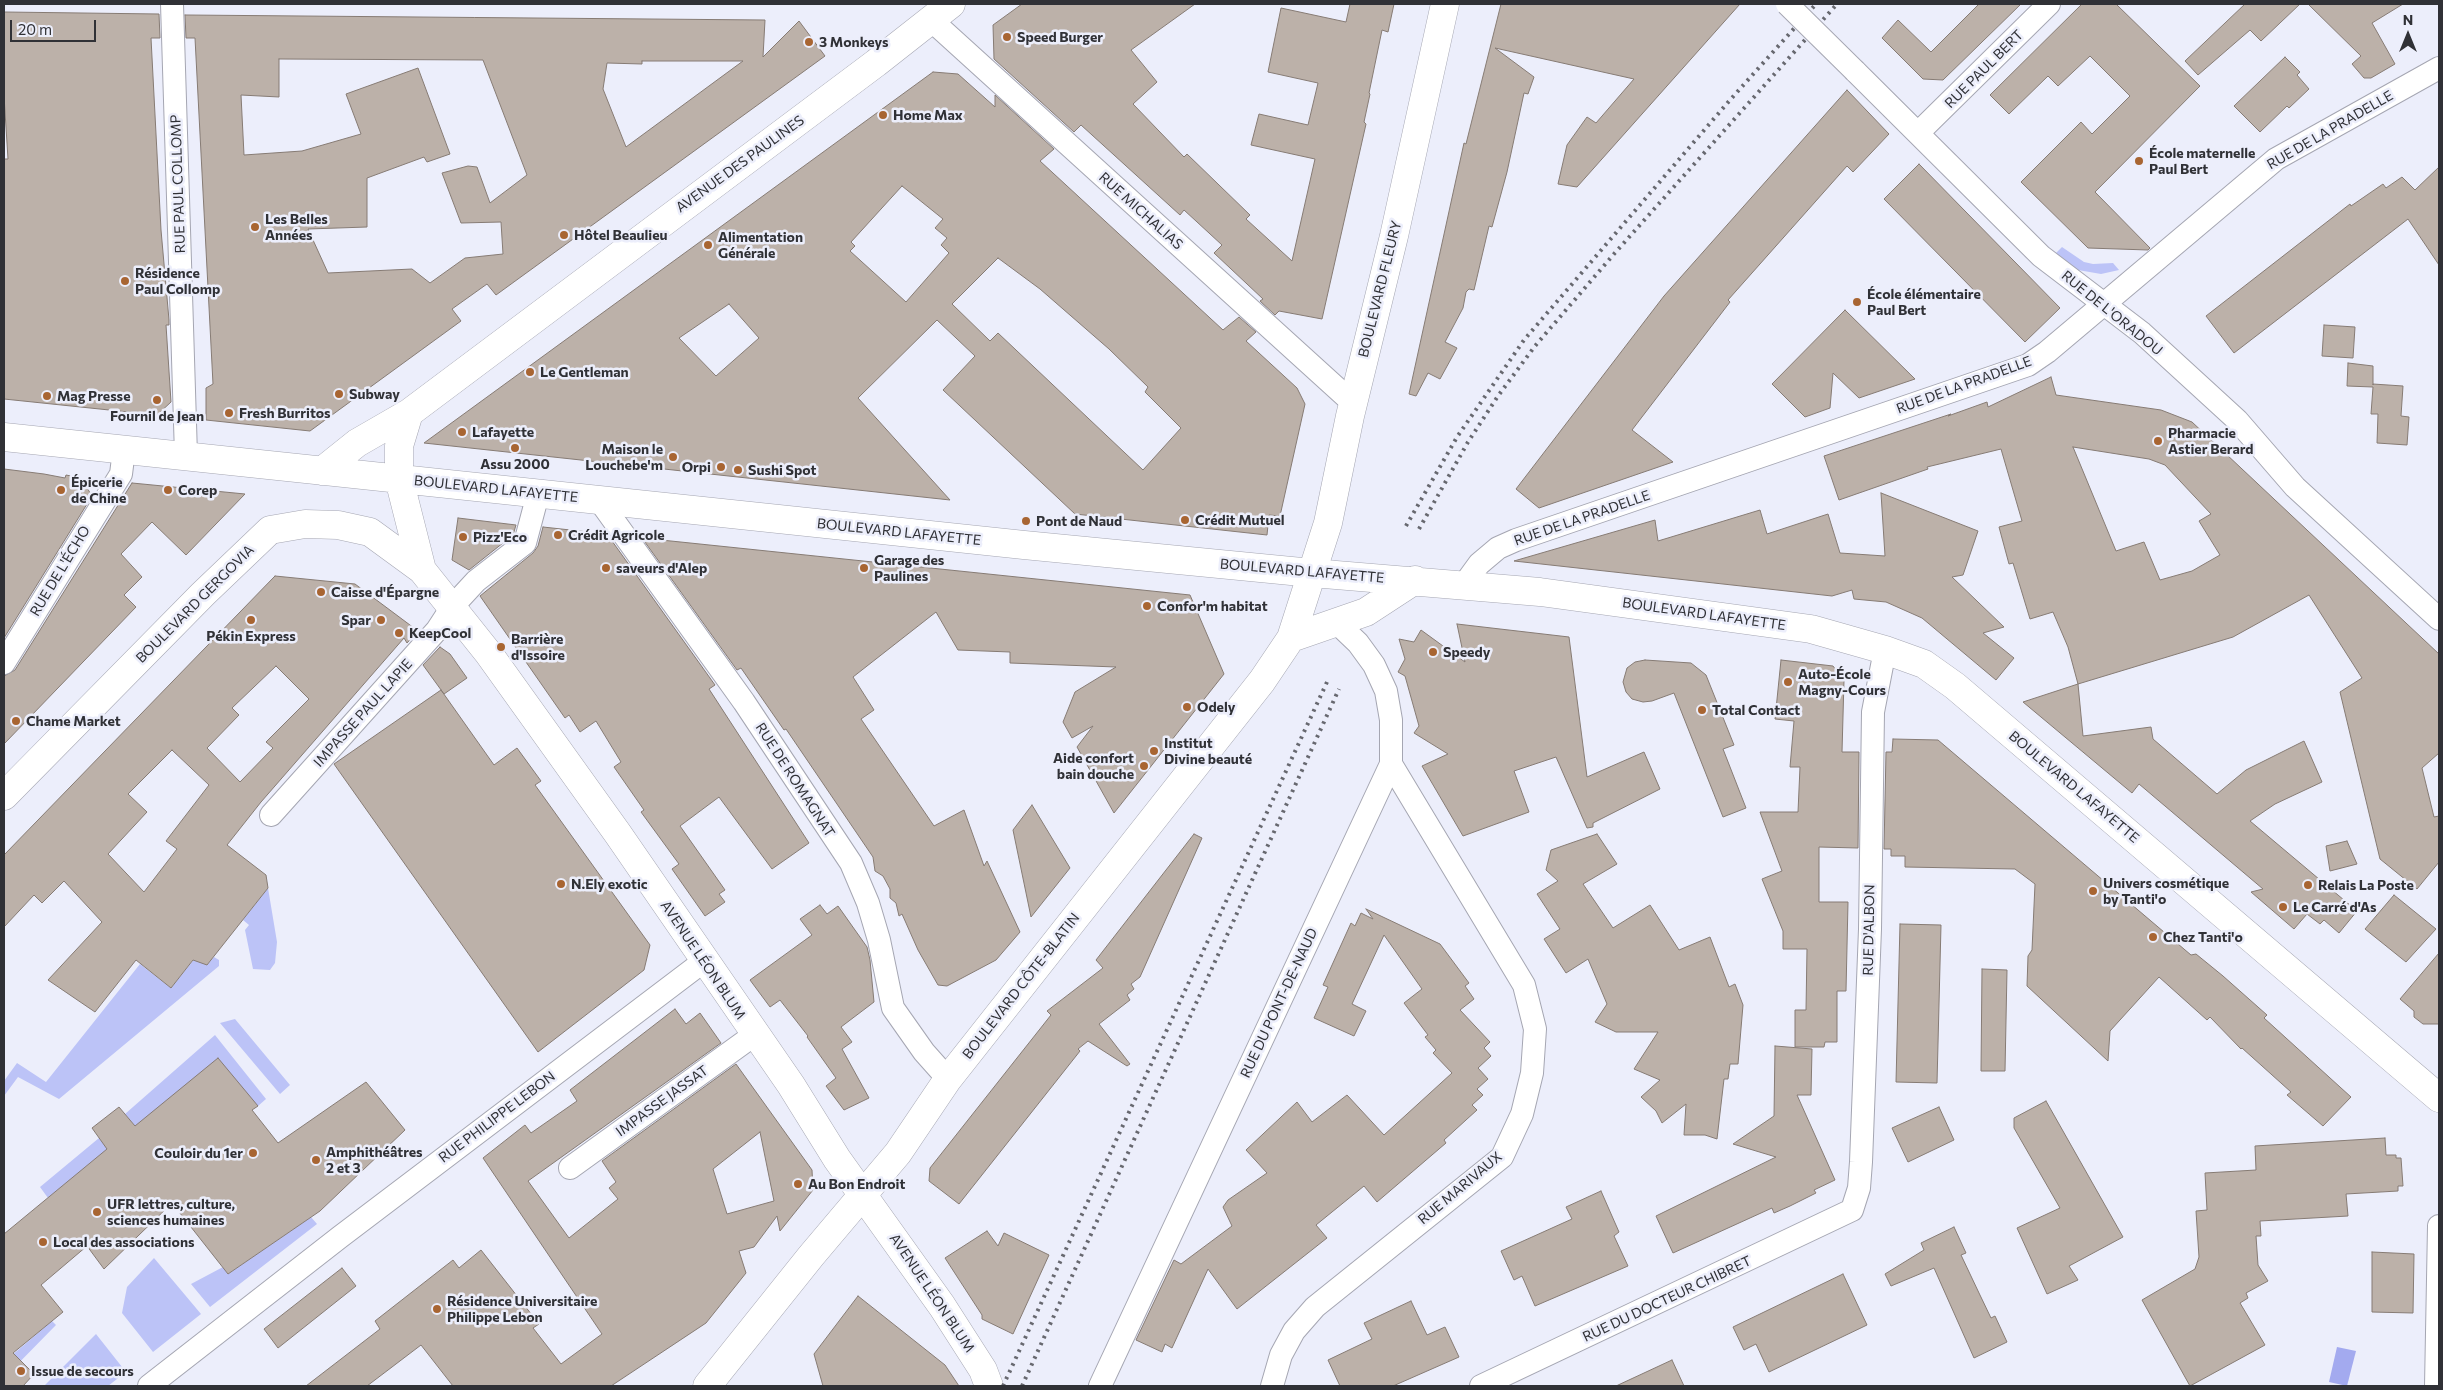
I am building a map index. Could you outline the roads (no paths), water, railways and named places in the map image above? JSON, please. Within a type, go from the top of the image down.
[{"type":"main road","name":"BOULEVARD FLEURY","points":[[1312,573],[1328,523],[1353,403],[1396,226],[1445,4]]},
{"type":"main road","name":"AVENUE DES PAULINES","points":[[322,471],[357,443],[409,413],[722,176],[876,64],[941,12]]},
{"type":"main road","points":[[400,479],[399,446],[409,413]]},
{"type":"main road","name":"BOULEVARD LAFAYETTE","points":[[4,437],[1312,573],[1415,580],[1540,592],[1811,629],[1885,650],[1924,664],[1955,686],[2439,1098]]},
{"type":"main road","name":"AVENUE LÉON BLUM","points":[[400,479],[422,570],[452,607],[601,810],[791,1085],[837,1159],[916,1267],[986,1378]]},
{"type":"main road","name":"BOULEVARD GERGOVIA","points":[[4,796],[203,594],[270,530],[305,524],[338,525],[370,532],[422,570]]},
{"type":"main road","name":"BOULEVARD CÔTE-BLATIN","points":[[707,1386],[898,1153],[948,1079],[1262,681],[1291,638],[1312,573]]},
{"type":"main road","points":[[1291,638],[1366,612],[1415,580]]},
{"type":"street","name":"RUE PAUL COLLOMP","points":[[172,4],[186,455]]},
{"type":"street","name":"RUE DE L'ORADOU","points":[[1787,4],[2040,256],[2134,326],[2237,420],[2295,486],[2439,619]]},
{"type":"street","name":"RUE PAUL BERT","points":[[1918,133],[2049,4]]},
{"type":"street","name":"RUE MICHALIAS","points":[[941,12],[1353,403]]},
{"type":"street","name":"RUE DE LA PRADELLE","points":[[1463,586],[1479,564],[1498,548],[1516,540],[2028,364],[2047,352],[2276,159],[2431,72]]},
{"type":"street","name":"RUE DE L'ÉCHO","points":[[4,663],[120,474],[124,450]]},
{"type":"street","name":"IMPASSE PAUL LAPIE","points":[[271,815],[437,630],[452,607],[476,581],[525,544],[538,494]]},
{"type":"street","name":"RUE DE ROMAGNAT","points":[[599,500],[744,702],[851,863],[868,903],[879,940],[894,1008],[924,1052],[948,1079]]},
{"type":"street","name":"RUE DU PONT-DE-NAUD","points":[[1100,1386],[1391,764],[1391,720],[1386,691],[1369,657],[1358,642],[1336,622]]},
{"type":"street","name":"RUE D'ALBON","points":[[1852,1210],[1859,1188],[1861,1162],[1870,929],[1873,712],[1885,650]]},
{"type":"street","name":"RUE MARIVAUX","points":[[1272,1386],[1281,1355],[1294,1331],[1315,1307],[1502,1156],[1522,1114],[1532,1073],[1535,1029],[1524,985],[1391,764]]},
{"type":"street","name":"RUE PHILIPPE LEBON","points":[[149,1386],[332,1243],[704,961]]},
{"type":"street","name":"IMPASSE JASSAT","points":[[570,1168],[754,1034]]},
{"type":"street","name":"RUE DU DOCTEUR CHIBRET","points":[[1481,1386],[1852,1210]]},
{"type":"street","points":[[2436,1386],[2439,1226]]},
{"type":"railway","points":[[1406,526],[1457,437],[1524,340],[1730,100],[1816,4]]},
{"type":"railway","points":[[1419,529],[1468,442],[1498,396],[1535,346],[1614,254],[1837,4]]},
{"type":"railway","points":[[1003,1386],[1327,682]]},
{"type":"railway","points":[[1022,1386],[1339,689]]},
{"type":"place","name":"Speed Burger","points":[[1007,37]]},
{"type":"place","name":"3 Monkeys","points":[[809,42]]},
{"type":"place","name":"Home Max","points":[[883,115]]},
{"type":"place","name":"École maternelle Paul Bert","points":[[2139,161]]},
{"type":"place","name":"Les Belles Années","points":[[255,227]]},
{"type":"place","name":"Hôtel Beaulieu","points":[[564,235]]},
{"type":"place","name":"Alimentation Générale","points":[[708,245]]},
{"type":"place","name":"Résidence Paul Collomp","points":[[125,281]]},
{"type":"place","name":"École élémentaire Paul Bert","points":[[1857,302]]},
{"type":"place","name":"Le Gentleman","points":[[530,372]]},
{"type":"place","name":"Subway","points":[[339,394]]},
{"type":"place","name":"Mag Presse","points":[[47,396]]},
{"type":"place","name":"Fournil de Jean","points":[[157,400]]},
{"type":"place","name":"Fresh Burritos","points":[[229,413]]},
{"type":"place","name":"Lafayette","points":[[462,432]]},
{"type":"place","name":"Pharmacie Astier Berard","points":[[2158,441]]},
{"type":"place","name":"Assu 2000","points":[[515,448]]},
{"type":"place","name":"Maison le Louchebe'm","points":[[673,457]]},
{"type":"place","name":"Orpi","points":[[721,467]]},
{"type":"place","name":"Sushi Spot","points":[[738,470]]},
{"type":"place","name":"Épicerie de Chine","points":[[61,490]]},
{"type":"place","name":"Corep","points":[[168,490]]},
{"type":"place","name":"Crédit Mutuel","points":[[1185,520]]},
{"type":"place","name":"Pont de Naud","points":[[1026,521]]},
{"type":"place","name":"Crédit Agricole","points":[[558,535]]},
{"type":"place","name":"Pizz'Eco","points":[[463,537]]},
{"type":"place","name":"saveurs d'Alep","points":[[606,568]]},
{"type":"place","name":"Garage des Paulines","points":[[864,568]]},
{"type":"place","name":"Caisse d'Épargne","points":[[321,592]]},
{"type":"place","name":"Confor'm habitat","points":[[1147,606]]},
{"type":"place","name":"Pékin Express","points":[[251,620]]},
{"type":"place","name":"Spar","points":[[381,620]]},
{"type":"place","name":"KeepCool","points":[[399,633]]},
{"type":"place","name":"Barrière d'Issoire","points":[[501,647]]},
{"type":"place","name":"Speedy","points":[[1433,652]]},
{"type":"place","name":"Auto-École Magny-Cours","points":[[1788,682]]},
{"type":"place","name":"Odely","points":[[1187,707]]},
{"type":"place","name":"Total Contact","points":[[1702,710]]},
{"type":"place","name":"Chame Market","points":[[16,721]]},
{"type":"place","name":"Institut Divine beauté","points":[[1154,751]]},
{"type":"place","name":"Aide confort bain douche","points":[[1144,766]]},
{"type":"place","name":"N.Ely exotic","points":[[561,884]]},
{"type":"place","name":"Relais La Poste","points":[[2308,885]]},
{"type":"place","name":"Univers cosmétique by Tanti'o","points":[[2093,891]]},
{"type":"place","name":"Le Carré d'As","points":[[2283,907]]},
{"type":"place","name":"Chez Tanti'o","points":[[2153,937]]},
{"type":"place","name":"Couloir du 1er","points":[[253,1153]]},
{"type":"place","name":"Amphithéâtres 2 et 3","points":[[316,1160]]},
{"type":"place","name":"Au Bon Endroit","points":[[798,1184]]},
{"type":"place","name":"UFR lettres, culture, sciences humaines","points":[[97,1212]]},
{"type":"place","name":"Local des associations","points":[[43,1242]]},
{"type":"place","name":"Résidence Universitaire Philippe Lebon","points":[[437,1309]]},
{"type":"place","name":"Issue de secours","points":[[21,1371]]}]
